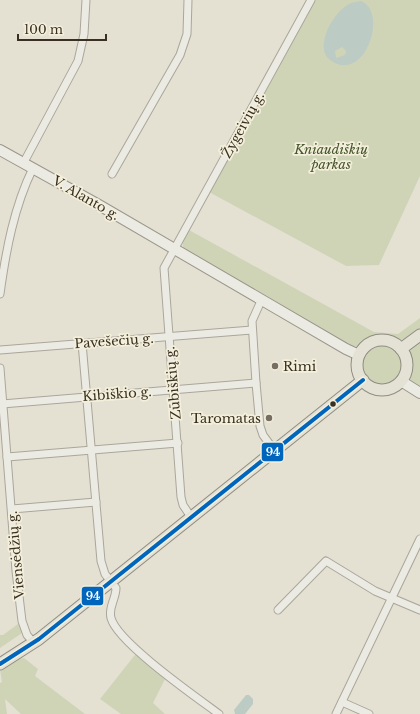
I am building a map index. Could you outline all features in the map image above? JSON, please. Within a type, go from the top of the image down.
[{"type":"main road","name":"V. Alanto g.","points":[[0,150],[24,162],[261,301],[359,355]]},
{"type":"main road","points":[[401,349],[420,335]]},
{"type":"main road","points":[[379,340],[391,342],[401,349],[407,365],[401,381],[392,387],[382,389],[371,387],[363,380],[357,368],[359,355],[367,345],[379,340]]},
{"type":"main road","points":[[0,664],[34,643],[363,380]]},
{"type":"main road","points":[[401,381],[420,393]]},
{"type":"street","points":[[24,162],[78,61],[84,34],[86,0]]},
{"type":"street","points":[[112,174],[180,55],[187,34],[188,0]]},
{"type":"street","name":"Žygeivių g.","points":[[174,250],[311,0]]},
{"type":"street","points":[[0,294],[5,255],[15,216],[33,168]]},
{"type":"street","name":"Zūbiškių g.","points":[[174,250],[164,268],[183,505],[191,517]]},
{"type":"street","points":[[261,301],[255,313],[252,330],[256,383],[262,436],[274,450]]},
{"type":"street","name":"Pavešečių g.","points":[[0,350],[252,330]]},
{"type":"street","points":[[82,344],[101,561],[105,574],[112,581],[116,592],[111,607],[110,617],[117,630],[150,661],[219,714]]},
{"type":"street","name":"Viensėdžių g.","points":[[0,368],[16,571],[22,621],[27,635],[34,643]]},
{"type":"street","name":"Kibiškio g.","points":[[2,404],[256,383]]},
{"type":"street","points":[[8,457],[178,443]]},
{"type":"street","points":[[12,509],[96,502]]},
{"type":"street","points":[[336,714],[420,539]]},
{"type":"street","points":[[278,610],[326,561],[375,591],[420,610]]},
{"type":"street","points":[[342,702],[369,714]]},
{"type":"green space","name":"Kniaudiškių parkas","points":[[313,0],[420,0],[420,176],[379,265],[346,266],[209,192]]},
{"type":"green space","points":[[189,230],[374,332],[398,334],[420,318],[420,330],[404,340],[379,337],[372,339],[362,346],[350,346],[184,251],[182,241]]},
{"type":"green space","points":[[420,342],[420,389],[411,381],[409,375],[409,355],[411,349]]},
{"type":"green space","points":[[382,343],[394,347],[400,353],[404,365],[400,377],[394,383],[382,387],[370,383],[364,377],[360,365],[364,353],[370,347]]},
{"type":"green space","points":[[22,621],[25,631],[0,648],[0,635],[3,635]]},
{"type":"green space","points":[[138,651],[167,675],[153,703],[165,714],[121,714],[100,699]]},
{"type":"green space","points":[[24,658],[38,669],[35,676],[85,714],[21,714],[5,699],[7,714],[0,714],[0,683],[2,682],[0,669],[16,659]]},
{"type":"shaded area","points":[[361,1],[369,8],[373,18],[373,31],[369,44],[363,55],[354,63],[343,65],[330,60],[325,54],[324,47],[325,38],[332,21],[343,8],[353,2]],"holes":[[[342,47],[346,51],[345,55],[336,58],[335,51]]]},
{"type":"shaded area","points":[[246,695],[249,695],[253,699],[253,704],[245,714],[235,714],[234,710]]},
{"type":"transit line","name":"94","points":[[0,664],[39,639],[363,380]]},
{"type":"place","name":"Rimi","points":[[275,366]]},
{"type":"place","name":"Taromatas","points":[[269,418]]}]
